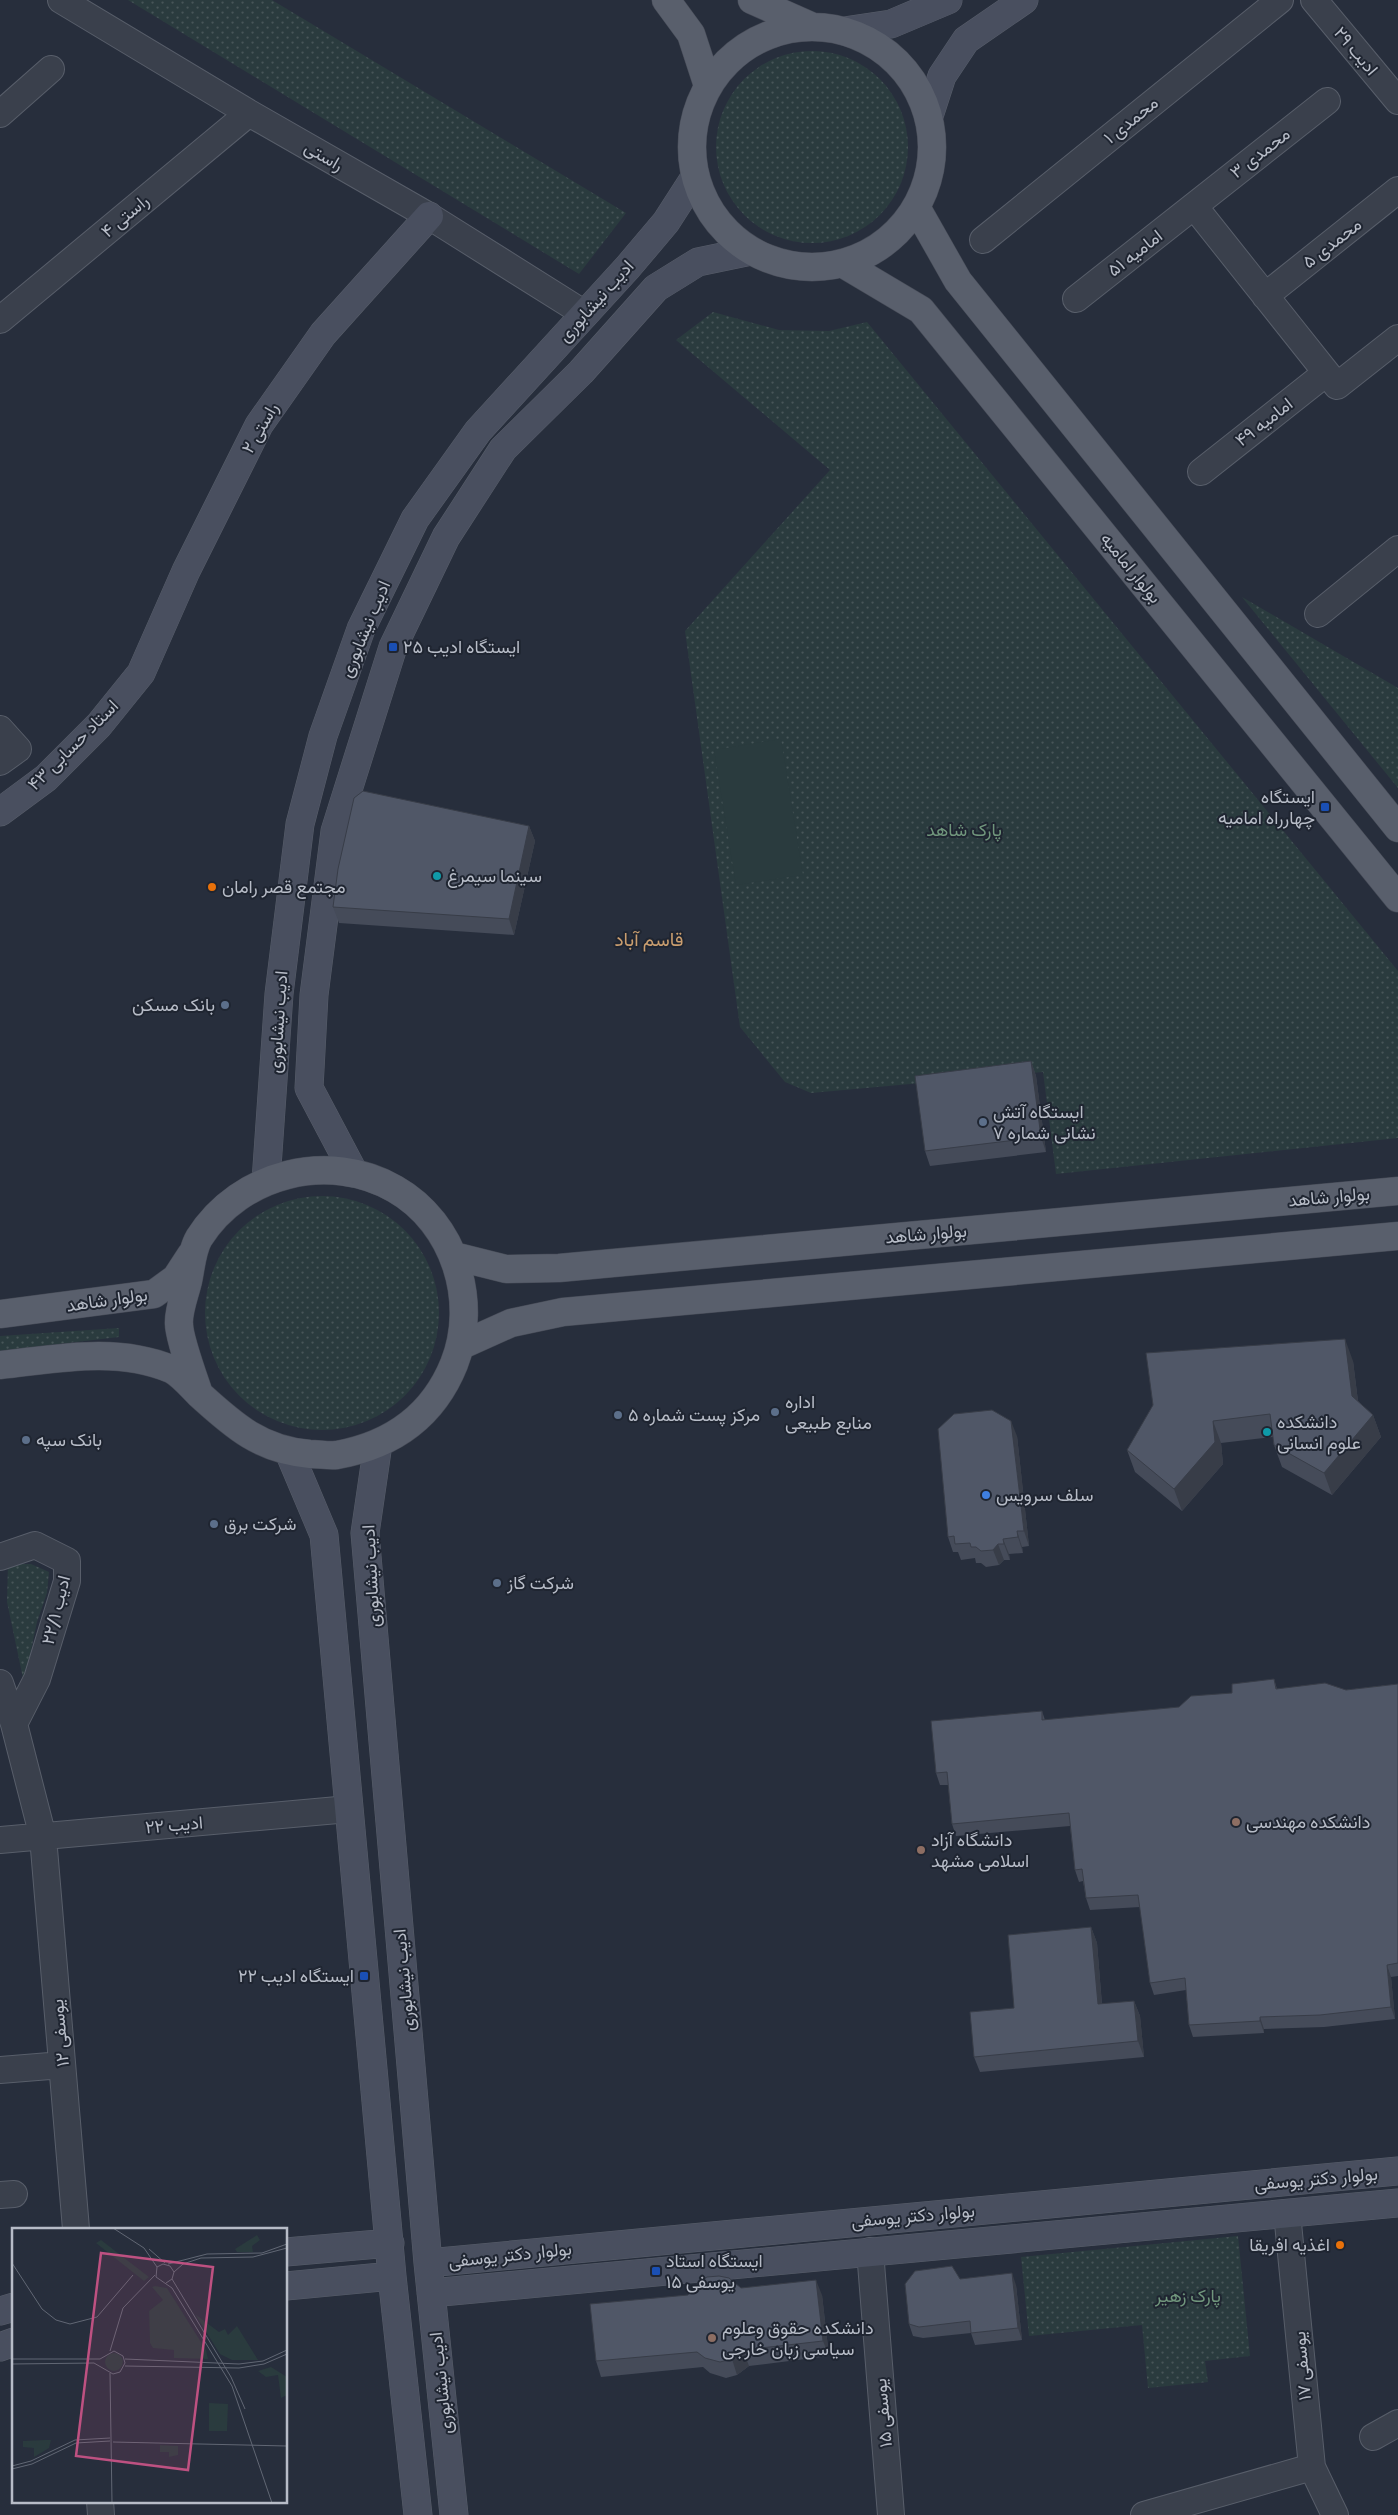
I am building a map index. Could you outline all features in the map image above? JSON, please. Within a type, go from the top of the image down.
[{"type":"main road","points":[[666,0],[691,34],[708,86]]},
{"type":"main road","points":[[752,0],[812,27]]},
{"type":"main road","points":[[844,31],[891,24],[948,0]]},
{"type":"main road","points":[[929,116],[942,76],[966,40],[1024,0]]},
{"type":"main road","points":[[812,27],[844,31],[873,43],[898,62],[917,87],[929,116],[932,147],[928,178],[916,207],[897,232],[872,251],[842,263],[811,267],[780,263],[751,251],[726,231],[707,206],[695,178],[692,146],[696,115],[708,86],[727,62],[752,43],[781,31],[812,27]]},
{"type":"main road","name":"ادیب نیشابوری","points":[[266,1181],[279,994],[300,824],[323,736],[358,638],[415,520],[478,431],[666,222],[695,178]]},
{"type":"main road","points":[[916,207],[958,281],[1398,828]]},
{"type":"main road","name":"راستی ۲","points":[[141,672],[186,571],[259,425],[323,334],[429,216]]},
{"type":"main road","name":"ادیب نیشابوری","points":[[354,1173],[309,1088],[314,995],[335,831],[393,646],[446,536],[503,449],[581,372],[656,288],[698,262],[751,251]]},
{"type":"main road","name":"بولوار امامیه","points":[[842,263],[921,310],[1398,898]]},
{"type":"main road","name":"استاد حسابی ۴۳","points":[[0,812],[46,778],[99,725],[141,672]]},
{"type":"main road","name":"بولوار شاهد","points":[[0,1314],[154,1294],[176,1278],[195,1249],[198,1239],[227,1205],[266,1181],[309,1170],[354,1173],[396,1190],[431,1218],[454,1256],[465,1300],[462,1345],[445,1386],[416,1421],[378,1444],[334,1455],[289,1452],[248,1436],[199,1394]]},
{"type":"main road","name":"بولوار شاهد","points":[[454,1256],[506,1269],[559,1268],[1396,1191]]},
{"type":"main road","points":[[462,1345],[511,1323],[563,1312],[1398,1236]]},
{"type":"main road","points":[[195,1249],[178,1325],[199,1394]]},
{"type":"main road","points":[[0,1365],[84,1355],[142,1360],[174,1370],[199,1394]]},
{"type":"main road","name":"ادیب نیشابوری","points":[[378,1444],[365,1533],[428,2263],[454,2515]]},
{"type":"main road","name":"ادیب نیشابوری","points":[[289,1452],[324,1535],[392,2276],[418,2515]]},
{"type":"main road","name":"بولوار دکتر یوسفی","points":[[428,2263],[1398,2171]]},
{"type":"main road","name":"بولوار دکتر یوسفی","points":[[431,2293],[1398,2203]]},
{"type":"main road","points":[[288,2252],[390,2243]]},
{"type":"main road","points":[[288,2286],[392,2276]]},
{"type":"main road","points":[[0,2311],[12,2307]]},
{"type":"main road","points":[[0,2347],[12,2343]]},
{"type":"street","name":"راستی","points":[[61,0],[249,113],[429,216],[585,314]]},
{"type":"street","name":"محمدی ۱","points":[[983,240],[1280,0]]},
{"type":"street","name":"ادیب ۲۹","points":[[1314,0],[1398,101]]},
{"type":"street","points":[[0,114],[51,68]]},
{"type":"street","name":"محمدی ۳","points":[[1194,206],[1327,101]]},
{"type":"street","name":"راستی ۴","points":[[0,320],[249,113]]},
{"type":"street","name":"محمدی ۵","points":[[1265,296],[1398,190]]},
{"type":"street","points":[[1194,206],[1332,380]]},
{"type":"street","name":"امامیه ۵۱","points":[[1076,299],[1194,206]]},
{"type":"street","name":"امامیه ۴۹","points":[[1201,472],[1332,380],[1398,338]]},
{"type":"street","points":[[1318,614],[1398,549]]},
{"type":"street","points":[[0,729],[18,749],[0,762]]},
{"type":"street","name":"ادیب ۲۲/۱","points":[[0,1557],[35,1545],[67,1562],[67,1581],[38,1679],[7,1724]]},
{"type":"street","points":[[0,1682],[7,1724],[43,1837]]},
{"type":"street","name":"ادیب ۲۲","points":[[0,1840],[349,1809]]},
{"type":"street","name":"یوسفی ۱۲","points":[[43,1837],[76,2228]]},
{"type":"street","points":[[0,2070],[62,2065]]},
{"type":"street","name":"یوسفی ۱۷","points":[[1287,2213],[1312,2467],[1335,2515]]},
{"type":"street","name":"یوسفی ۱۵","points":[[870,2251],[891,2515]]},
{"type":"street","points":[[1373,2437],[1398,2423]]},
{"type":"street","points":[[1144,2515],[1312,2467]]},
{"type":"street","points":[[100,2502],[101,2515]]},
{"type":"green space","points":[[128,0],[272,0],[626,213],[579,274]]},
{"type":"green space","points":[[812,51],[831,53],[849,58],[865,67],[880,79],[892,94],[901,110],[906,128],[908,147],[906,166],[901,184],[892,200],[880,215],[865,227],[849,236],[831,241],[812,243],[793,241],[775,236],[759,227],[744,215],[732,200],[723,184],[718,166],[716,147],[718,128],[723,110],[732,94],[744,79],[759,67],[775,58],[793,53]]},
{"type":"green space","name":"پارک شاهد","points":[[713,312],[779,330],[829,331],[867,322],[1398,971],[1398,1138],[1056,1174],[1043,1072],[811,1093],[785,1082],[740,1027],[685,631],[830,470],[676,340]]},
{"type":"green space","points":[[1242,597],[1398,688],[1398,788]]},
{"type":"green space","points":[[781,739],[803,875],[736,885],[714,750]]},
{"type":"green space","points":[[322,1196],[345,1198],[367,1205],[387,1216],[405,1230],[419,1248],[430,1268],[437,1290],[439,1313],[437,1336],[430,1358],[419,1378],[405,1396],[387,1410],[367,1421],[345,1428],[322,1430],[299,1428],[277,1421],[257,1410],[239,1396],[225,1378],[214,1358],[207,1336],[205,1313],[207,1290],[214,1268],[225,1248],[239,1230],[257,1216],[277,1205],[299,1198]]},
{"type":"green space","points":[[119,1328],[119,1337],[0,1351],[0,1336]]},
{"type":"green space","points":[[8,1564],[31,1564],[49,1572],[47,1593],[37,1622],[24,1683],[7,1602]]},
{"type":"green space","name":"پارک زهیر","points":[[1238,2236],[1250,2356],[1205,2361],[1208,2382],[1148,2388],[1142,2325],[1029,2336],[1021,2257]]},
{"type":"building","name":"سینما سیمرغ","points":[[363,791],[529,826],[509,919],[333,907],[338,869],[354,798]]},
{"type":"building","name":"ایستگاه آتش نشانی شماره ۷","points":[[1031,1061],[1041,1137],[925,1151],[915,1076]]},
{"type":"building","name":"دانشکده علوم انسانی","points":[[1345,1339],[1352,1396],[1373,1415],[1324,1473],[1274,1445],[1270,1414],[1213,1421],[1215,1442],[1174,1489],[1127,1450],[1153,1405],[1146,1353]]},
{"type":"building","name":"سلف سرویس","points":[[992,1410],[1011,1421],[1024,1531],[1017,1531],[1018,1537],[1003,1539],[1004,1544],[998,1544],[993,1550],[981,1551],[976,1547],[971,1547],[970,1543],[955,1544],[954,1536],[948,1537],[938,1429],[954,1414]]},
{"type":"building","name":"دانشکده مهندسی","points":[[1274,1679],[1276,1689],[1325,1683],[1346,1690],[1398,1684],[1398,1963],[1387,1965],[1391,2007],[1320,2015],[1260,2017],[1260,2021],[1189,2025],[1185,1978],[1150,1983],[1138,1895],[1086,1898],[1082,1869],[1075,1870],[1069,1813],[952,1824],[947,1772],[936,1773],[931,1721],[1042,1711],[1042,1720],[1179,1707],[1191,1696],[1232,1693],[1232,1684]]},
{"type":"building","points":[[1091,1927],[1098,2004],[1134,2001],[1138,2041],[974,2057],[970,2012],[1014,2008],[1008,1935]]},
{"type":"building","points":[[952,2266],[960,2279],[1012,2273],[1018,2328],[971,2333],[970,2321],[919,2327],[909,2324],[905,2284],[915,2271]]},
{"type":"building","name":"دانشکده حقوق وعلوم سیاسی زبان خارجی","points":[[719,2276],[729,2278],[741,2288],[816,2280],[823,2341],[743,2350],[732,2359],[720,2362],[705,2358],[697,2352],[596,2361],[590,2304],[688,2295],[699,2282],[707,2277]]},
{"type":"place","name":"ایستگاه ادیب ۲۵","points":[[393,647]]},
{"type":"place","name":"ایستگاه چهارراه امامیه","points":[[1325,807]]},
{"type":"place","name":"سینما سیمرغ","points":[[437,876]]},
{"type":"place","name":"مجتمع قصر رامان","points":[[212,887]]},
{"type":"place","name":"بانک مسکن","points":[[225,1005]]},
{"type":"place","name":"ایستگاه آتش نشانی شماره ۷","points":[[983,1122]]},
{"type":"place","name":"اداره منابع طبیعی","points":[[775,1412]]},
{"type":"place","name":"مرکز پست شماره ۵","points":[[618,1415]]},
{"type":"place","name":"دانشکده علوم انسانی","points":[[1267,1432]]},
{"type":"place","name":"بانک سپه","points":[[26,1440]]},
{"type":"place","name":"سلف سرویس","points":[[986,1495]]},
{"type":"place","name":"شرکت برق","points":[[214,1524]]},
{"type":"place","name":"شرکت گاز","points":[[497,1583]]},
{"type":"place","name":"دانشکده مهندسی","points":[[1236,1822]]},
{"type":"place","name":"دانشگاه آزاد اسلامی مشهد","points":[[921,1850]]},
{"type":"place","name":"ایستگاه ادیب ۲۲","points":[[364,1976]]},
{"type":"place","name":"اغذیه افریقا","points":[[1340,2245]]},
{"type":"place","name":"ایستگاه استاد یوسفی ۱۵","points":[[656,2271]]},
{"type":"place","name":"دانشکده حقوق وعلوم سیاسی زبان خارجی","points":[[712,2338]]},
{"type":"district","name":"قاسم آباد","points":[[649,939]]}]
